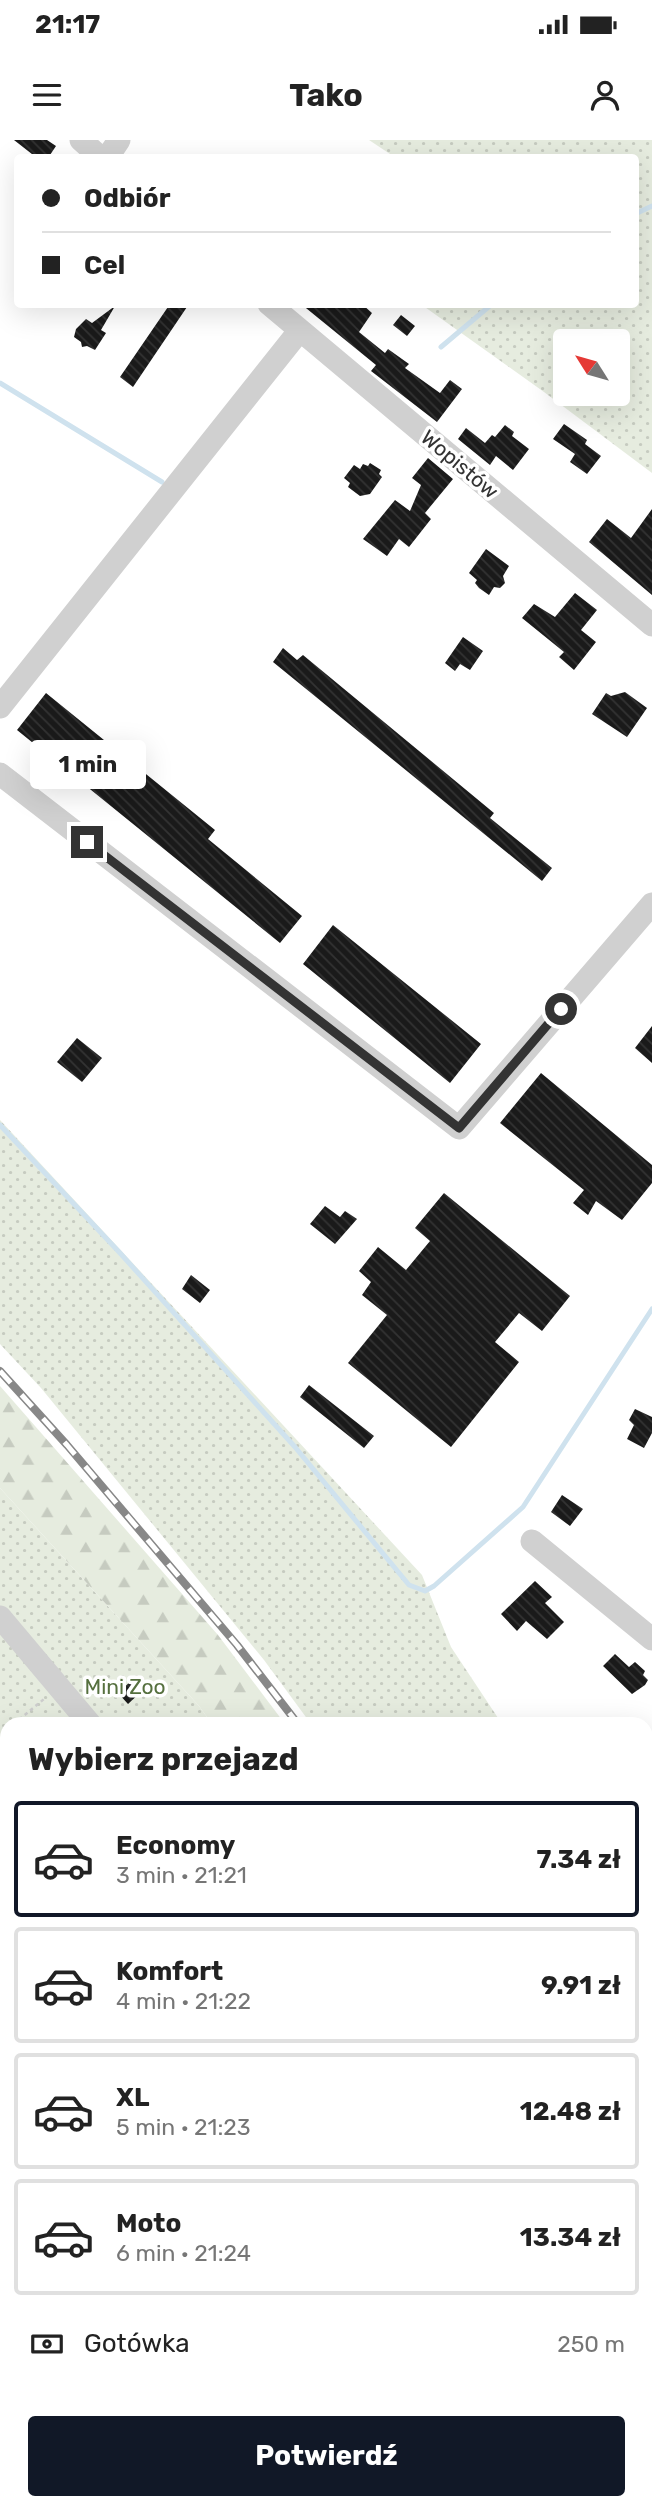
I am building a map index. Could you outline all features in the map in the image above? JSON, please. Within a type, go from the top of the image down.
[{"type":"street","points":[[81,140],[97,154]]},
{"type":"street","name":"Wopistów","points":[[273,308],[652,625]]},
{"type":"street","points":[[0,707],[300,330]]},
{"type":"street","points":[[0,774],[459,1128],[649,907]]},
{"type":"street","points":[[532,1541],[652,1639]]},
{"type":"street","points":[[0,1617],[84,1717]]},
{"type":"path","points":[[23,1717],[59,1687]]},
{"type":"green space","points":[[369,140],[652,140],[652,473],[563,406],[630,406],[630,329],[553,329],[553,399],[426,308],[639,308],[639,154],[390,154]]},
{"type":"green space","points":[[0,1120],[422,1575],[451,1647],[497,1717],[306,1717],[264,1660],[41,1388],[0,1344]]},
{"type":"green space","points":[[0,1386],[218,1635],[280,1717],[207,1717],[0,1488]]},
{"type":"green space","name":"Mini Zoo","points":[[0,1488],[207,1717],[0,1717]]},
{"type":"building","points":[[14,140],[47,140],[56,146],[51,154],[32,154]]},
{"type":"building","points":[[114,308],[101,330],[106,333],[95,350],[82,347],[81,342],[74,337],[76,329],[86,319],[92,323]]},
{"type":"building","points":[[167,308],[186,308],[133,387],[120,377]]},
{"type":"building","points":[[306,308],[366,308],[372,313],[359,332],[385,353],[388,349],[409,364],[405,368],[440,393],[450,380],[462,389],[437,422],[371,371],[376,365]]},
{"type":"building","points":[[401,315],[415,326],[407,336],[393,325]]},
{"type":"building","points":[[564,424],[587,440],[585,444],[601,456],[587,474],[570,462],[575,454],[553,439]]},
{"type":"building","points":[[505,425],[514,432],[512,436],[529,449],[513,470],[496,456],[490,465],[458,439],[466,428],[485,443],[492,435],[495,437]]},
{"type":"building","points":[[428,458],[453,479],[425,513],[431,519],[409,547],[399,539],[387,556],[363,539],[395,500],[410,511],[421,485],[412,478]]},
{"type":"building","points":[[370,463],[381,470],[379,474],[382,477],[370,494],[360,496],[348,487],[350,483],[344,478],[354,465],[360,469],[363,464],[368,466]]},
{"type":"building","points":[[652,509],[652,595],[589,542],[607,519],[631,538]]},
{"type":"building","points":[[486,549],[509,566],[503,576],[505,583],[500,588],[494,587],[489,595],[479,588],[475,583],[477,580],[469,573]]},
{"type":"building","points":[[575,593],[597,610],[581,630],[596,642],[574,670],[559,657],[564,652],[522,618],[534,604],[555,617]]},
{"type":"building","points":[[463,637],[483,651],[470,670],[460,664],[455,671],[445,663]]},
{"type":"building","points":[[283,648],[297,660],[303,655],[494,813],[490,818],[552,868],[542,881],[273,662]]},
{"type":"building","points":[[625,692],[647,708],[627,737],[592,714],[606,693],[611,696]]},
{"type":"building","points":[[46,693],[215,830],[208,839],[302,916],[280,943],[17,730]]},
{"type":"building","points":[[333,925],[481,1044],[450,1083],[303,964]]},
{"type":"building","points":[[652,1026],[652,1063],[635,1048]]},
{"type":"building","points":[[77,1038],[102,1058],[82,1082],[57,1062]]},
{"type":"building","points":[[541,1073],[652,1165],[652,1183],[622,1220],[596,1201],[588,1215],[573,1203],[584,1190],[500,1123]]},
{"type":"building","points":[[444,1193],[570,1296],[542,1331],[519,1313],[495,1342],[519,1362],[451,1447],[348,1363],[387,1315],[362,1295],[371,1282],[359,1271],[378,1247],[406,1270],[430,1241],[415,1228]]},
{"type":"building","points":[[325,1206],[340,1217],[345,1211],[357,1219],[335,1244],[310,1224]]},
{"type":"building","points":[[191,1275],[210,1290],[200,1303],[182,1289]]},
{"type":"building","points":[[309,1385],[374,1436],[364,1448],[300,1397]]},
{"type":"building","points":[[635,1409],[652,1417],[652,1433],[644,1448],[627,1439],[634,1425],[629,1420]]},
{"type":"building","points":[[562,1495],[583,1509],[570,1526],[551,1512]]},
{"type":"building","points":[[535,1581],[552,1597],[545,1603],[564,1622],[547,1639],[526,1621],[517,1631],[501,1614]]},
{"type":"building","points":[[615,1654],[629,1667],[635,1662],[645,1671],[643,1675],[648,1680],[632,1694],[603,1666]]},
{"type":"building","points":[[132,1680],[142,1691],[128,1704],[118,1693]]},
{"type":"waterway","points":[[639,212],[652,206]]},
{"type":"waterway","points":[[441,347],[487,308]]},
{"type":"waterway","points":[[0,383],[162,482]]},
{"type":"waterway","points":[[0,1125],[295,1447],[409,1585],[425,1591],[523,1507],[652,1309]]},
{"type":"railway","points":[[0,1371],[67,1445],[237,1645],[293,1717]]},
{"type":"route","points":[[87,842],[459,1128],[561,1009]]}]
